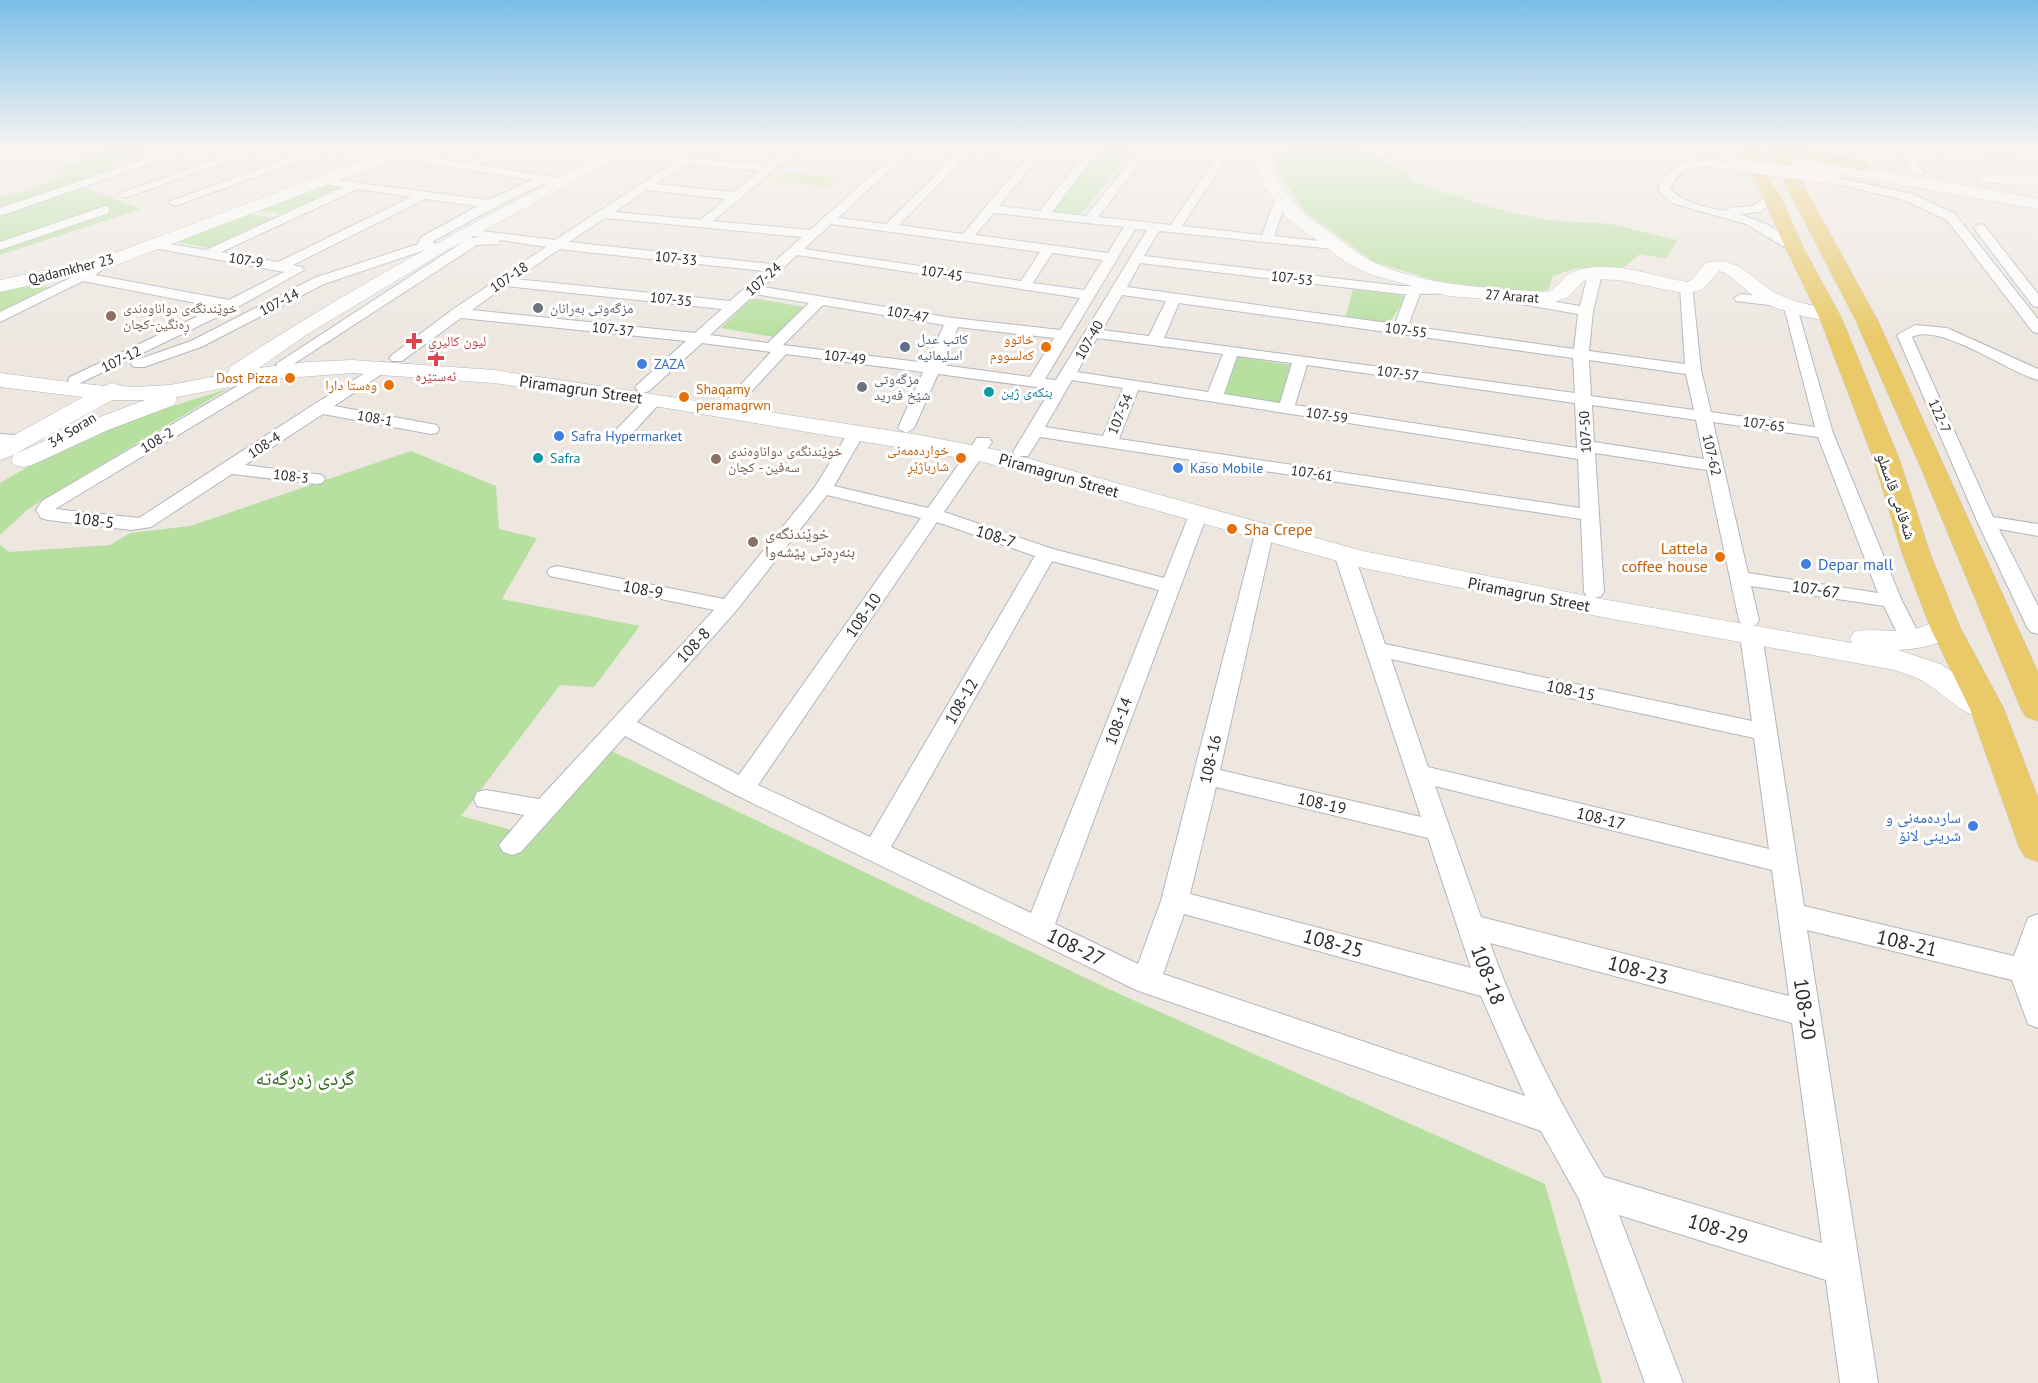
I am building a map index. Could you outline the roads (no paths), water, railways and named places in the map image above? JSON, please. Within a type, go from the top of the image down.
[{"type":"main road","name":"Qadamkher 23","points":[[0,280],[82,264],[222,213]]},
{"type":"main road","name":"Qadamkher 23","points":[[0,286],[104,263],[235,213]]},
{"type":"main road","points":[[280,360],[318,327],[451,247],[501,213]]},
{"type":"main road","name":"27 Ararat","points":[[1292,213],[1338,247],[1376,270],[1448,290],[1499,296],[1554,297],[1565,293],[1579,275],[1594,274]]},
{"type":"main road","name":"شەقامی قاسملو","points":[[1779,213],[1829,315],[1887,461],[1920,562],[1945,627],[1987,709],[2038,847]]},
{"type":"main road","points":[[1808,213],[1866,318],[1937,472],[2038,710]]},
{"type":"main road","points":[[280,360],[299,331],[431,247],[470,232]]},
{"type":"main road","points":[[1594,274],[1688,288],[1703,283],[1712,267],[1729,267],[1735,269],[1747,284],[1784,305],[1829,315]]},
{"type":"main road","name":"Piramagrun Street","points":[[111,386],[167,392],[215,384],[280,360]]},
{"type":"main road","name":"Piramagrun Street","points":[[111,386],[177,384],[238,373],[280,360],[333,367],[390,363],[446,372],[733,402],[906,428],[979,447],[1263,534],[1344,554],[1359,560],[1468,583],[1750,628],[1866,640],[1890,642],[1911,640],[1928,637],[1945,627]]},
{"type":"main road","points":[[0,371],[111,386]]},
{"type":"main road","points":[[0,380],[111,386]]},
{"type":"main road","points":[[23,450],[110,422],[215,384]]},
{"type":"main road","name":"34 Soran","points":[[0,473],[23,450],[111,386]]},
{"type":"main road","name":"Piramagrun Street","points":[[648,394],[857,432],[979,447],[1028,441],[1363,547],[1594,592],[1900,661],[1929,671],[1987,709]]},
{"type":"main road","name":"34 Soran","points":[[0,453],[23,450]]},
{"type":"main road","points":[[1920,562],[1959,577],[1978,573]]},
{"type":"street","points":[[0,246],[98,213]]},
{"type":"street","points":[[256,213],[286,218]]},
{"type":"street","points":[[207,254],[298,213]]},
{"type":"street","name":"107-12","points":[[111,386],[287,271],[392,213]]},
{"type":"street","name":"107-14","points":[[111,386],[319,281],[431,247],[426,240],[475,213]]},
{"type":"street","points":[[703,223],[715,213]]},
{"type":"street","name":"107-24","points":[[620,436],[648,394],[698,338],[836,213]]},
{"type":"street","points":[[889,228],[904,213]]},
{"type":"street","points":[[967,237],[988,213]]},
{"type":"street","points":[[1022,213],[1338,247]]},
{"type":"street","points":[[1089,220],[1095,213]]},
{"type":"street","points":[[1174,229],[1187,213]]},
{"type":"street","points":[[1267,239],[1276,213]]},
{"type":"street","points":[[1717,213],[1758,224],[1794,247]]},
{"type":"street","points":[[1944,213],[1962,229],[2038,329]]},
{"type":"street","points":[[1955,213],[1979,226],[2038,304]]},
{"type":"street","points":[[602,214],[813,234]]},
{"type":"street","name":"107-18","points":[[390,363],[457,313],[602,214]]},
{"type":"street","points":[[828,220],[1112,256]]},
{"type":"street","points":[[1035,382],[1132,224]]},
{"type":"street","name":"107-40","points":[[1028,441],[1066,381],[1155,227]]},
{"type":"street","name":"107-33","points":[[470,232],[554,246],[775,268]]},
{"type":"street","points":[[1191,266],[1206,232]]},
{"type":"street","name":"108-2","points":[[45,510],[49,505],[280,360],[474,242],[486,240],[554,246]]},
{"type":"street","name":"107-9","points":[[154,244],[287,271],[319,281]]},
{"type":"street","points":[[1025,285],[1049,248]]},
{"type":"street","name":"107-45","points":[[794,251],[1089,295]]},
{"type":"street","name":"107-53","points":[[1136,259],[1344,284],[1415,290],[1448,290]]},
{"type":"street","points":[[0,318],[82,277],[104,263]]},
{"type":"street","name":"107-50","points":[[1594,274],[1586,311],[1581,356],[1594,592]]},
{"type":"street","points":[[82,277],[231,306]]},
{"type":"street","name":"107-35","points":[[502,282],[734,306]]},
{"type":"street","points":[[1338,320],[1344,284]]},
{"type":"street","points":[[2003,284],[2027,288]]},
{"type":"street","name":"107-62","points":[[1688,288],[1693,370],[1750,628]]},
{"type":"street","name":"107-47","points":[[753,289],[954,321],[1065,335]]},
{"type":"street","name":"107-55","points":[[1119,290],[1693,370]]},
{"type":"street","points":[[1400,329],[1415,290]]},
{"type":"street","points":[[1499,296],[1586,311]]},
{"type":"street","points":[[1741,298],[1784,305],[1825,433],[1892,601],[1911,640]]},
{"type":"street","points":[[733,402],[821,299]]},
{"type":"street","points":[[1155,340],[1174,299]]},
{"type":"street","points":[[2016,302],[2038,304]]},
{"type":"street","name":"107-37","points":[[457,313],[698,338]]},
{"type":"street","points":[[906,428],[954,321]]},
{"type":"street","name":"122-7","points":[[2036,377],[1942,331],[1915,329],[1904,335],[1986,521],[2038,627]]},
{"type":"street","name":"107-57","points":[[1093,333],[1232,350],[1703,416]]},
{"type":"street","name":"107-49","points":[[698,338],[1035,382],[1066,381]]},
{"type":"street","points":[[1214,398],[1232,350]]},
{"type":"street","points":[[1286,409],[1301,360]]},
{"type":"street","name":"108-4","points":[[144,523],[390,363]]},
{"type":"street","name":"107-59","points":[[1066,381],[1132,385],[1286,409],[1714,466]]},
{"type":"street","name":"107-54","points":[[1108,442],[1132,385]]},
{"type":"street","name":"108-1","points":[[320,408],[431,429]]},
{"type":"street","name":"107-65","points":[[1703,416],[1825,433]]},
{"type":"street","name":"108-8","points":[[512,845],[729,606],[823,489],[857,432]]},
{"type":"street","points":[[0,439],[23,450]]},
{"type":"street","name":"107-61","points":[[1028,441],[1108,442],[1589,515]]},
{"type":"street","name":"108-10","points":[[743,788],[979,447]]},
{"type":"street","name":"108-3","points":[[230,468],[316,479]]},
{"type":"street","name":"108-7","points":[[823,489],[933,515],[1046,553],[1169,586]]},
{"type":"street","name":"108-5","points":[[45,510],[48,514],[131,524],[144,523]]},
{"type":"street","name":"108-14","points":[[1039,929],[1197,515]]},
{"type":"street","points":[[1986,521],[2038,530]]},
{"type":"street","name":"108-16","points":[[1146,981],[1175,901],[1207,776],[1263,534]]},
{"type":"street","name":"108-12","points":[[876,850],[1046,553]]},
{"type":"street","name":"108-18","points":[[1344,554],[1491,986],[1552,1120],[1593,1190],[1664,1383]]},
{"type":"street","name":"108-9","points":[[557,572],[729,606]]},
{"type":"street","name":"107-67","points":[[1740,578],[1892,601]]},
{"type":"street","name":"108-20","points":[[1750,628],[1859,1383]]},
{"type":"street","name":"108-15","points":[[1376,649],[1765,732]]},
{"type":"street","name":"108-27","points":[[621,724],[743,788],[1146,981],[1552,1120]]},
{"type":"street","name":"108-17","points":[[1418,774],[1784,863]]},
{"type":"street","name":"108-19","points":[[1207,776],[1438,831]]},
{"type":"street","points":[[486,799],[545,810]]},
{"type":"street","name":"108-25","points":[[1175,901],[1491,986]]},
{"type":"street","name":"108-21","points":[[1792,915],[2023,970]]},
{"type":"street","name":"108-23","points":[[1470,926],[1806,1014]]},
{"type":"street","points":[[2038,926],[2023,970],[2038,1015]]},
{"type":"street","name":"108-29","points":[[1593,1190],[1842,1267]]},
{"type":"place","name":"مزگەوتی بەرانان","points":[[538,308]]},
{"type":"place","name":"خوێندنگەی دواناوەندی ڕەنگین-کچان","points":[[111,316]]},
{"type":"place","name":"ليون كاليري","points":[[414,341]]},
{"type":"place","name":"كاتب عدل اسليمانيه","points":[[905,347]]},
{"type":"place","name":"خاتوو کەلسووم","points":[[1046,347]]},
{"type":"place","name":"ئەستێرە","points":[[436,358]]},
{"type":"place","name":"ZAZA","points":[[642,364]]},
{"type":"place","name":"Dost Pizza","points":[[290,378]]},
{"type":"place","name":"وەستا دارا","points":[[389,385]]},
{"type":"place","name":"مزگه‌وتی شێخ فه‌رید","points":[[862,387]]},
{"type":"place","name":"بنکەی ژین","points":[[989,392]]},
{"type":"place","name":"Shaqamy peramagrwn","points":[[684,397]]},
{"type":"place","name":"Safra Hypermarket","points":[[559,436]]},
{"type":"place","name":"Safra","points":[[538,458]]},
{"type":"place","name":"خواردەمەنی شارباژێڕ","points":[[961,458]]},
{"type":"place","name":"خوێندنگەی دواناوەندی سەفین - کچان","points":[[716,459]]},
{"type":"place","name":"Kaso Mobile","points":[[1178,468]]},
{"type":"place","name":"Sha Crepe","points":[[1232,529]]},
{"type":"place","name":"خوێندنگەی بنەڕەتی پێشەوا","points":[[753,542]]},
{"type":"place","name":"Lattela coffee house","points":[[1720,557]]},
{"type":"place","name":"Depar mall","points":[[1806,564]]},
{"type":"place","name":"ساردەمەنی و شرینی لانۆ","points":[[1973,826]]},
{"type":"park label","name":"گردی زەرگەتە","points":[[305,1078]]}]
